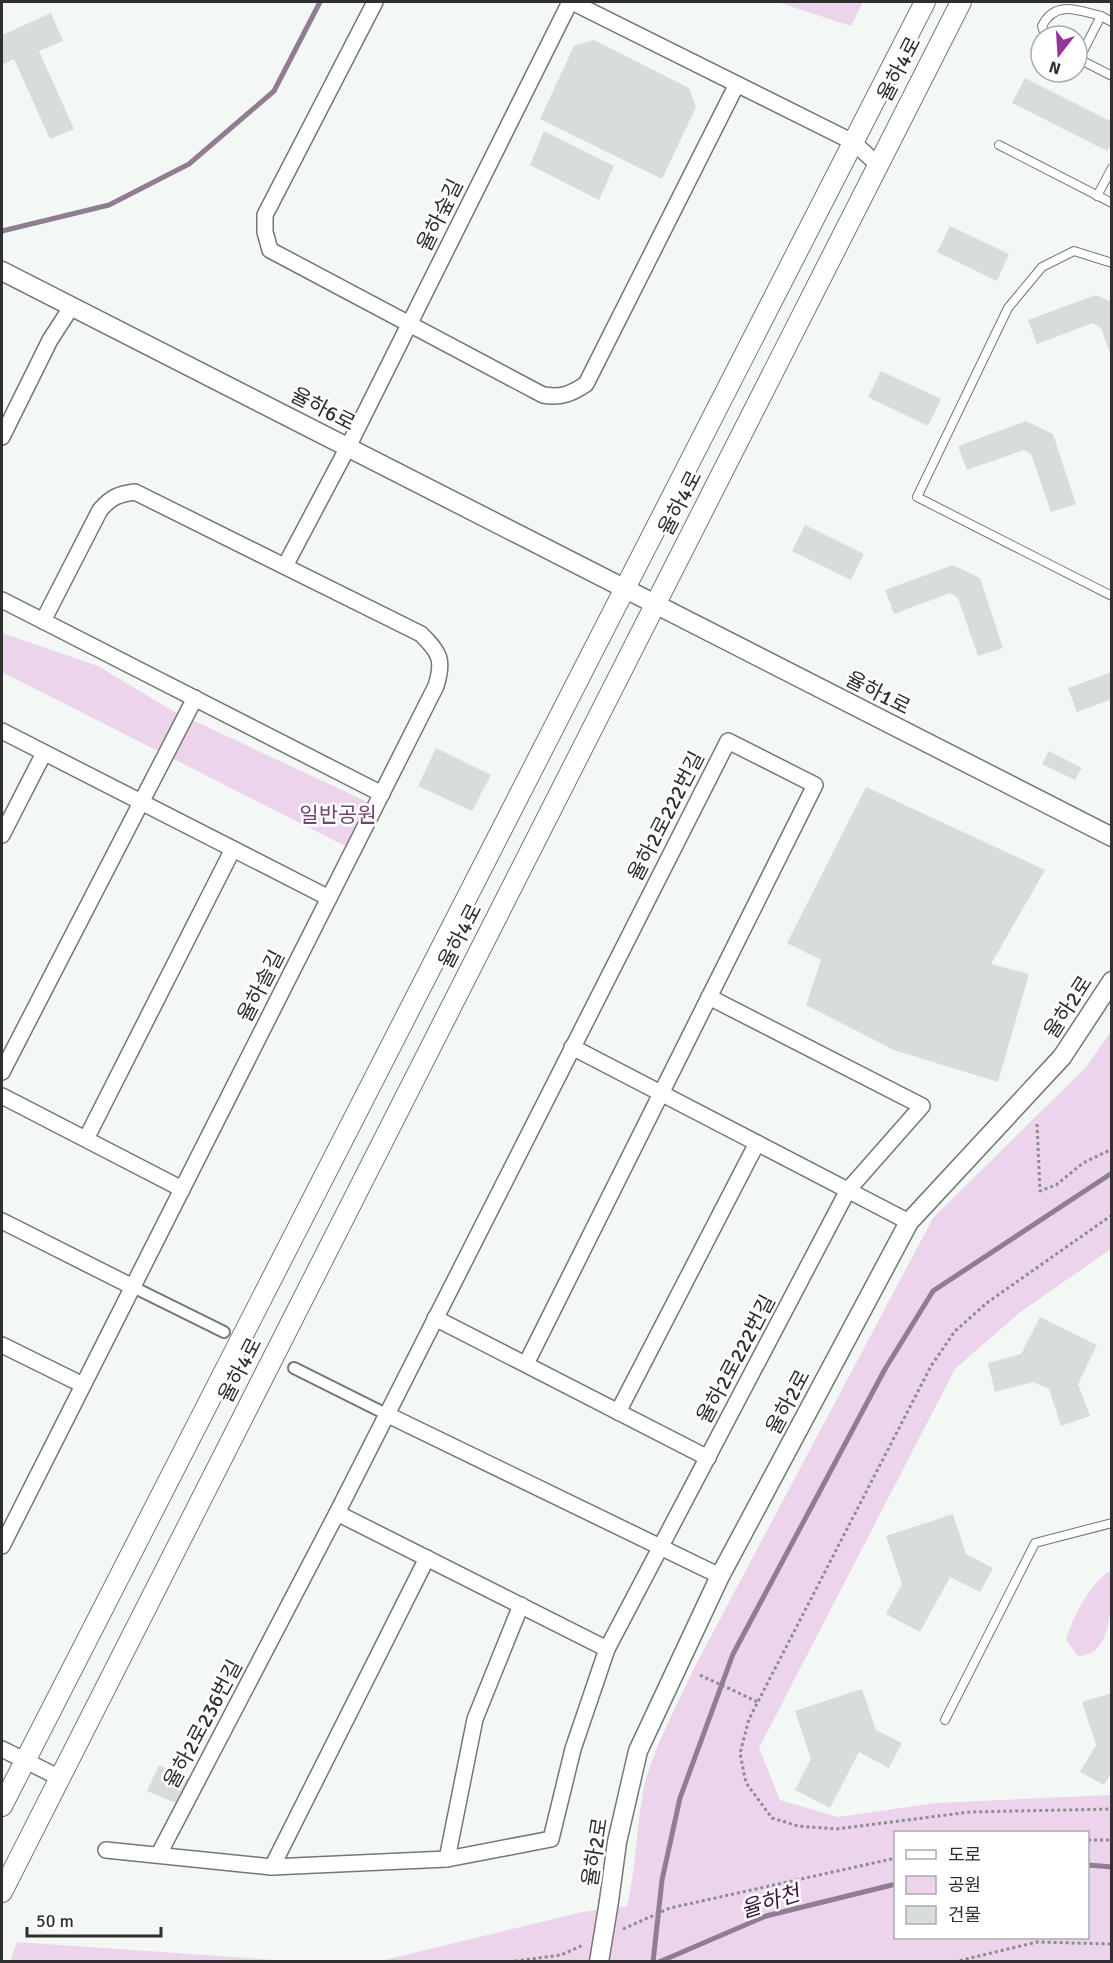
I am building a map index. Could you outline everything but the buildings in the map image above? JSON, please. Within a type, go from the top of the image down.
[{"type":"main road","name":"율하4로","points":[[2,1806],[925,2]]},
{"type":"main road","name":"율하4로","points":[[2,1892],[961,2]]},
{"type":"street","points":[[375,2],[264,215],[265,232],[270,249],[543,395],[558,397],[572,393],[586,384],[737,84]]},
{"type":"street","name":"율하숲길","points":[[285,566],[348,447],[571,2],[853,142],[878,165]]},
{"type":"street","name":"율하6로","points":[[2,271],[624,588]]},
{"type":"street","points":[[2,437],[50,340],[72,306]]},
{"type":"street","name":"율하솔길","points":[[2,1546],[436,686],[441,663],[438,652],[421,633],[135,492],[120,494],[109,500],[100,510],[43,621]]},
{"type":"street","name":"율하1로","points":[[624,588],[1112,837]]},
{"type":"street","points":[[2,600],[382,794]]},
{"type":"street","points":[[2,1072],[195,698]]},
{"type":"street","points":[[2,731],[329,898]]},
{"type":"street","name":"율하2로222번길","points":[[526,1364],[661,1093],[709,997],[815,785],[728,741],[435,1318],[708,1458],[848,1190],[922,1106],[709,997]]},
{"type":"street","points":[[2,835],[44,753]]},
{"type":"street","points":[[86,1139],[233,849]]},
{"type":"street","name":"율하2로","points":[[599,1962],[617,1842],[638,1751],[720,1576],[909,1222],[1062,1057],[1112,981]]},
{"type":"street","points":[[573,1047],[909,1222]]},
{"type":"street","points":[[2,1096],[182,1189]]},
{"type":"street","points":[[618,1412],[757,1143]]},
{"type":"street","points":[[2,1221],[224,1332]]},
{"type":"street","name":"율하2로236번길","points":[[159,1854],[337,1513],[435,1318]]},
{"type":"street","points":[[2,1345],[83,1386]]},
{"type":"street","points":[[294,1368],[720,1576]]},
{"type":"street","points":[[106,1850],[272,1867],[447,1859],[551,1839],[573,1749],[607,1648],[708,1458]]},
{"type":"street","points":[[337,1513],[607,1648]]},
{"type":"street","points":[[272,1867],[427,1558]]},
{"type":"street","points":[[447,1859],[475,1719],[521,1605]]},
{"type":"street","points":[[2,1749],[60,1778]]},
{"type":"lane","points":[[1043,24],[1054,9],[1067,7],[1101,16],[1112,22]]},
{"type":"lane","points":[[1101,16],[1079,58],[1112,76]]},
{"type":"lane","points":[[999,145],[1112,203]]},
{"type":"lane","points":[[1098,196],[1112,168]]},
{"type":"lane","points":[[1112,263],[1074,251],[1042,267],[1008,308],[917,497],[1112,596]]},
{"type":"lane","points":[[945,1720],[1035,1543],[1112,1523]]},
{"type":"path","points":[[1037,1124],[1040,1191],[1056,1185],[1083,1163],[1112,1149]]},
{"type":"path","points":[[1112,1215],[988,1302],[955,1331],[931,1366],[749,1719],[740,1753],[746,1783],[772,1818],[798,1826],[836,1830],[970,1812],[1112,1809]]},
{"type":"path","points":[[700,1675],[758,1702]]},
{"type":"path","points":[[1089,1840],[1112,1840]]},
{"type":"path","points":[[614,1933],[670,1908],[894,1858]]},
{"type":"path","points":[[508,1962],[561,1954],[593,1942]]},
{"type":"path","points":[[954,1962],[1037,1942],[1112,1944]]},
{"type":"green space","points":[[777,2],[863,2],[851,26]]},
{"type":"green space","name":"일반공원","points":[[2,633],[98,666],[173,711],[376,806],[353,850],[2,672]]},
{"type":"green space","points":[[1111,1031],[1111,1249],[1019,1313],[955,1369],[759,1748],[780,1800],[838,1817],[936,1803],[1111,1795],[1111,1961],[376,1962],[582,1912],[627,1906],[643,1792],[665,1729],[694,1668],[933,1218],[1086,1067]]},
{"type":"green space","points":[[1108,1572],[1111,1572],[1111,1597],[1108,1625],[1104,1637],[1090,1654],[1078,1656],[1066,1640],[1069,1631],[1088,1593]]},
{"type":"green space","points":[[17,1942],[291,1961],[10,1961]]},
{"type":"waterway","points":[[2,231],[109,205],[189,164],[274,91],[320,2]]},
{"type":"waterway","points":[[653,1962],[662,1880],[680,1798],[733,1654],[885,1369],[933,1291],[1112,1173]]},
{"type":"waterway","name":"율하천","points":[[1089,1865],[1112,1867]]},
{"type":"waterway","name":"율하천","points":[[659,1962],[766,1916],[894,1884]]}]
